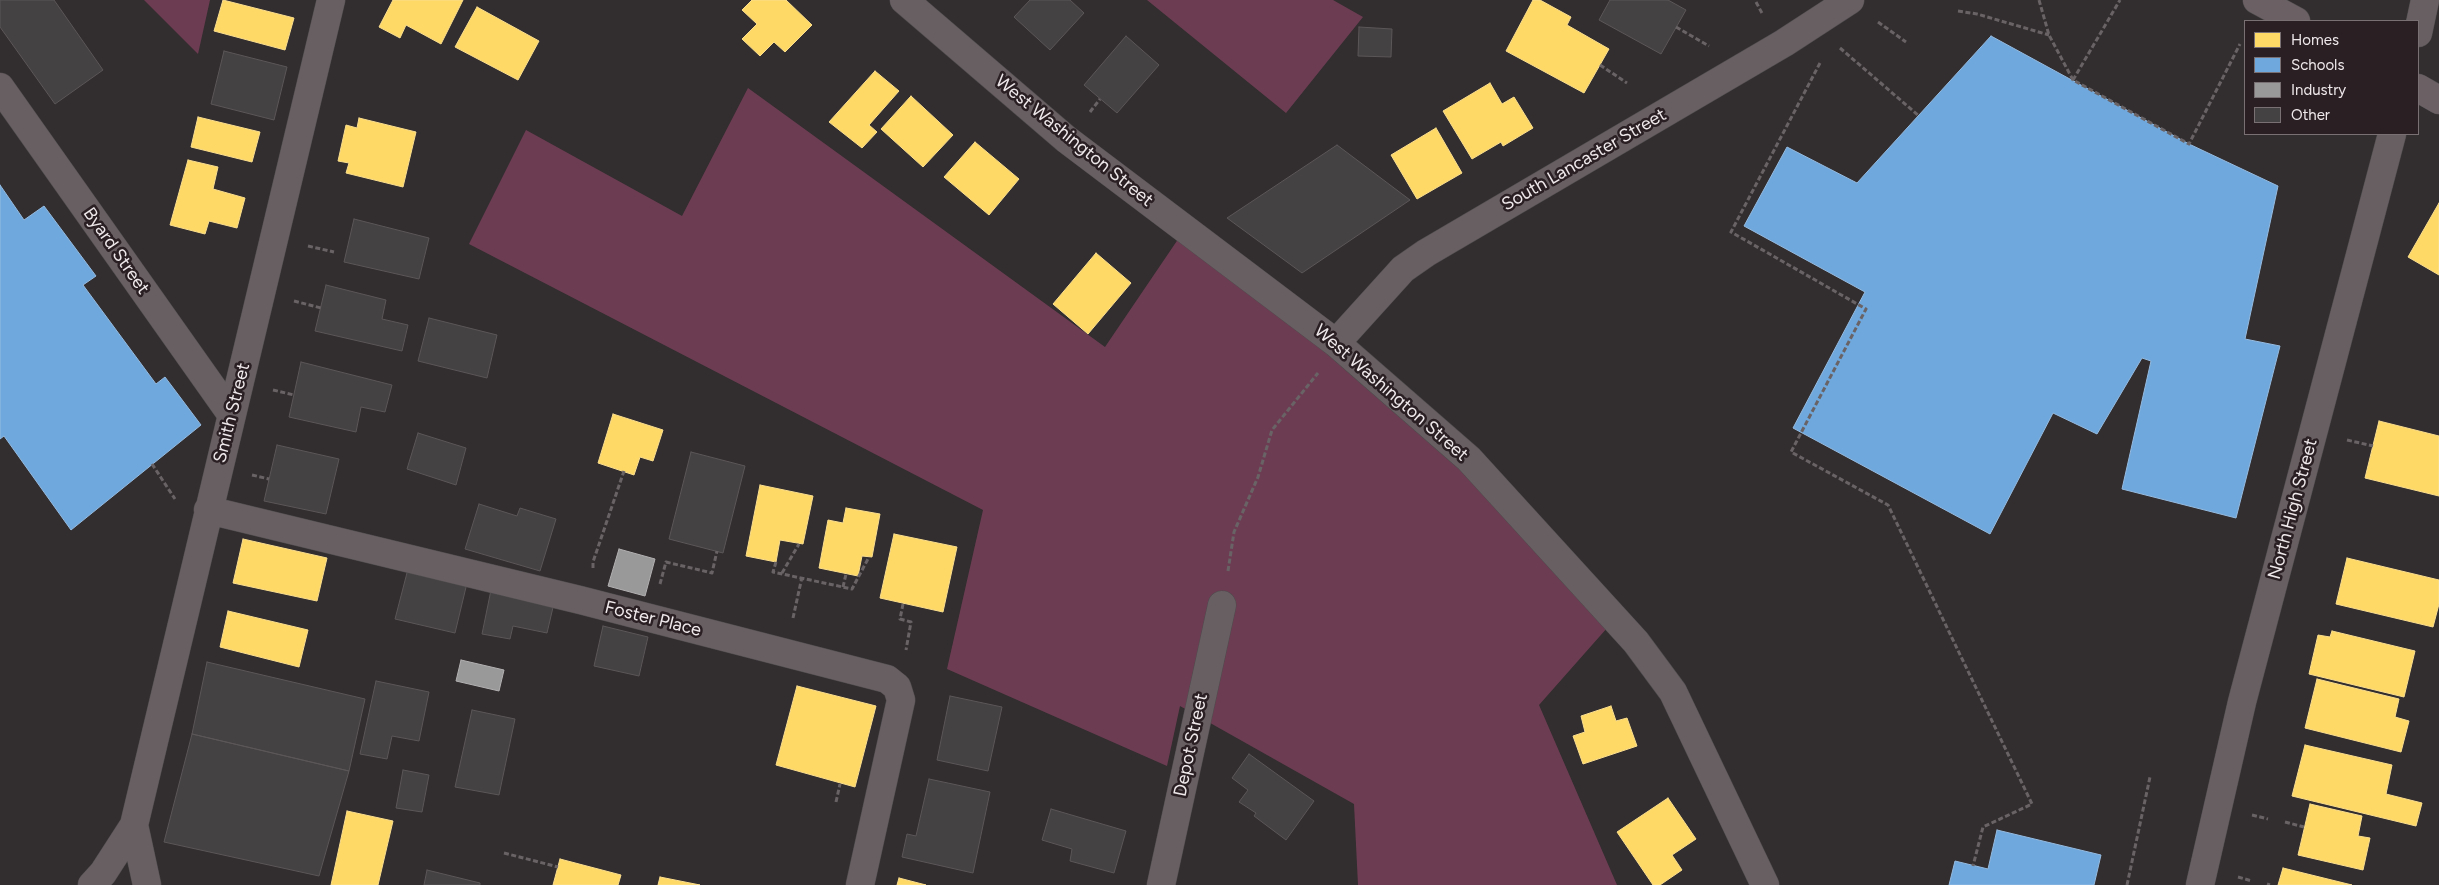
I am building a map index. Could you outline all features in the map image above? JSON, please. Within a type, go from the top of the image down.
[{"type":"street","name":"Smith Street","points":[[92,885],[103,873],[134,825],[331,0]]},
{"type":"street","name":"West Washington Street","points":[[904,0],[1066,139],[1336,343],[1469,459],[1546,541],[1646,654],[1673,692],[1765,885]]},
{"type":"street","name":"South Lancaster Street","points":[[1336,343],[1396,275],[1418,258],[1784,44],[1850,0]]},
{"type":"street","points":[[2257,0],[2294,20]]},
{"type":"street","points":[[2419,28],[2425,0]]},
{"type":"street","name":"Byard Street","points":[[0,87],[231,414]]},
{"type":"street","points":[[2419,89],[2439,100]]},
{"type":"street","name":"North High Street","points":[[2200,885],[2242,702],[2392,135]]},
{"type":"street","name":"Foster Place","points":[[208,510],[549,592],[870,673],[887,679],[897,687],[901,700],[860,885]]},
{"type":"street","name":"Depot Street","points":[[1161,885],[1222,605]]},
{"type":"street","name":"Smith Street","points":[[134,825],[148,885]]},
{"type":"path","points":[[2039,0],[2048,35],[2073,80],[2189,144],[2240,44]]},
{"type":"path","points":[[2073,80],[2120,0]]},
{"type":"path","points":[[1958,11],[1977,14],[2048,35]]},
{"type":"path","points":[[1874,20],[1906,42]]},
{"type":"path","points":[[1676,27],[1697,39]]},
{"type":"path","points":[[1834,43],[1919,116]]},
{"type":"path","points":[[1820,56],[1820,63],[1731,232],[1866,309],[1791,452],[1888,505],[2032,804],[1983,827],[1974,866]]},
{"type":"path","points":[[1600,65],[1627,82]]},
{"type":"path","points":[[1088,114],[1100,99]]},
{"type":"path","points":[[306,245],[334,252]]},
{"type":"path","points":[[293,301],[320,308]]},
{"type":"path","points":[[1222,605],[1234,532],[1258,477],[1272,430],[1322,369]]},
{"type":"path","points":[[270,389],[294,395]]},
{"type":"path","points":[[2341,438],[2373,446]]},
{"type":"path","points":[[152,464],[177,502]]},
{"type":"path","points":[[593,570],[593,562],[624,471]]},
{"type":"path","points":[[782,574],[799,544]]},
{"type":"path","points":[[660,586],[666,562],[712,573],[717,551]]},
{"type":"path","points":[[776,562],[773,572],[852,589],[869,557]]},
{"type":"path","points":[[843,587],[846,574]]},
{"type":"path","points":[[791,627],[802,578]]},
{"type":"path","points":[[903,604],[900,619],[911,622],[904,655]]},
{"type":"path","points":[[2127,885],[2150,778]]},
{"type":"path","points":[[836,802],[840,784]]},
{"type":"path","points":[[2249,814],[2268,818]]},
{"type":"path","points":[[2285,822],[2304,827]]},
{"type":"path","points":[[504,853],[558,867]]},
{"type":"path","points":[[2235,876],[2252,881]]},
{"type":"shaded area","points":[[144,0],[210,0],[198,54]]},
{"type":"shaded area","points":[[1147,0],[1333,0],[1363,17],[1286,113]]},
{"type":"shaded area","points":[[748,88],[1105,347],[1185,229],[1336,343],[1615,619],[1539,705],[1617,885],[1358,885],[1354,804],[1180,706],[1167,766],[947,669],[983,510],[469,244],[526,130],[682,216]]},
{"type":"building: Homes","points":[[223,0],[294,18],[285,50],[214,31]]},
{"type":"building: Homes","points":[[393,0],[463,0],[441,44],[406,25],[400,38],[379,27]]},
{"type":"building: Homes","points":[[752,0],[786,0],[812,25],[785,52],[774,42],[760,56],[742,39],[757,24],[742,10]]},
{"type":"building: Homes","points":[[1533,0],[1540,0],[1571,17],[1567,25],[1609,49],[1584,93],[1506,51]]},
{"type":"building: Homes","points":[[477,7],[539,41],[518,80],[455,47]]},
{"type":"building: Homes","points":[[875,71],[899,91],[869,125],[877,132],[862,148],[829,122]]},
{"type":"building: Homes","points":[[1490,83],[1502,104],[1514,97],[1533,128],[1503,146],[1501,142],[1472,159],[1443,111]]},
{"type":"building: Homes","points":[[911,96],[953,135],[923,167],[881,129]]},
{"type":"building: Homes","points":[[198,117],[260,132],[252,162],[191,147]]},
{"type":"building: Homes","points":[[359,118],[416,132],[403,187],[346,173],[349,163],[338,161],[346,125],[357,128]]},
{"type":"building: Homes","points":[[1436,128],[1462,173],[1417,199],[1391,155]]},
{"type":"building: Homes","points":[[975,142],[1019,179],[989,215],[944,177]]},
{"type":"building: Homes","points":[[188,160],[218,167],[213,189],[245,198],[237,228],[209,221],[205,234],[170,225]]},
{"type":"building: Homes","points":[[2439,203],[2439,275],[2408,257]]},
{"type":"building: Homes","points":[[1096,253],[1131,283],[1088,334],[1053,304]]},
{"type":"building: Homes","points":[[613,414],[663,430],[653,461],[640,457],[634,475],[598,463]]},
{"type":"building: Homes","points":[[2379,421],[2439,436],[2439,496],[2365,478]]},
{"type":"building: Homes","points":[[760,485],[813,496],[803,544],[780,540],[776,562],[746,556]]},
{"type":"building: Homes","points":[[846,508],[880,514],[872,557],[862,556],[858,576],[819,568],[828,520],[843,523]]},
{"type":"building: Homes","points":[[894,534],[957,547],[943,612],[880,598]]},
{"type":"building: Homes","points":[[243,539],[327,558],[317,601],[233,583]]},
{"type":"building: Homes","points":[[2347,558],[2439,580],[2439,604],[2433,627],[2336,604]]},
{"type":"building: Homes","points":[[228,611],[308,630],[299,667],[220,647]]},
{"type":"building: Homes","points":[[2332,631],[2415,651],[2404,697],[2309,674],[2318,635],[2330,637]]},
{"type":"building: Homes","points":[[2317,679],[2399,699],[2395,717],[2409,721],[2401,752],[2305,728]]},
{"type":"building: Homes","points":[[797,686],[876,706],[855,787],[776,765]]},
{"type":"building: Homes","points":[[1611,706],[1616,721],[1627,718],[1637,746],[1583,764],[1573,736],[1585,732],[1581,716]]},
{"type":"building: Homes","points":[[2305,745],[2392,765],[2386,794],[2422,803],[2416,826],[2292,796]]},
{"type":"building: Homes","points":[[1668,798],[1696,839],[1672,855],[1682,870],[1660,885],[1653,885],[1617,832]]},
{"type":"building: Homes","points":[[2310,804],[2362,816],[2358,836],[2370,838],[2363,870],[2298,855]]},
{"type":"building: Homes","points":[[347,811],[393,821],[378,885],[331,885]]},
{"type":"building: Homes","points":[[560,859],[621,875],[618,885],[553,885]]},
{"type":"building: Homes","points":[[2283,868],[2352,885],[2278,885]]},
{"type":"building: Homes","points":[[660,877],[700,885],[658,885]]},
{"type":"building: Homes","points":[[899,878],[926,885],[897,885]]},
{"type":"building: Schools","points":[[1991,36],[2189,144],[2278,186],[2245,339],[2280,346],[2236,518],[2122,489],[2151,361],[2142,358],[2097,434],[2053,413],[1990,534],[1793,428],[1865,292],[1744,226],[1787,147],[1857,183]]},
{"type":"building: Schools","points":[[0,185],[24,220],[44,206],[96,276],[83,285],[156,384],[165,377],[201,425],[71,530],[4,436],[0,439]]},
{"type":"building: Schools","points":[[1997,830],[2101,855],[2094,885],[1949,885],[1955,861],[1988,869]]},
{"type":"building: Industry","points":[[619,549],[655,559],[645,596],[608,586]]},
{"type":"building: Industry","points":[[461,660],[504,670],[499,691],[456,681]]},
{"type":"building: Other","points":[[0,0],[54,0],[103,70],[55,104],[0,27]]},
{"type":"building: Other","points":[[1030,0],[1070,0],[1084,13],[1050,50],[1014,17]]},
{"type":"building: Other","points":[[1610,0],[1668,0],[1686,10],[1661,54],[1599,20]]},
{"type":"building: Other","points":[[1359,27],[1392,29],[1391,57],[1358,56]]},
{"type":"building: Other","points":[[1126,36],[1159,65],[1117,113],[1084,85]]},
{"type":"building: Other","points":[[224,51],[287,67],[274,120],[211,104]]},
{"type":"building: Other","points":[[1337,145],[1410,200],[1302,273],[1227,218]]},
{"type":"building: Other","points":[[354,219],[429,238],[419,279],[344,262]]},
{"type":"building: Other","points":[[326,285],[386,300],[382,319],[408,325],[402,351],[315,331]]},
{"type":"building: Other","points":[[429,318],[497,335],[487,378],[418,361]]},
{"type":"building: Other","points":[[301,362],[392,385],[385,412],[361,407],[356,432],[289,417]]},
{"type":"building: Other","points":[[418,433],[466,448],[456,485],[407,469]]},
{"type":"building: Other","points":[[277,445],[339,459],[326,514],[264,501]]},
{"type":"building: Other","points":[[691,452],[745,466],[723,553],[669,539]]},
{"type":"building: Other","points":[[479,504],[517,516],[520,508],[556,519],[540,571],[465,549]]},
{"type":"building: Other","points":[[408,569],[467,583],[455,633],[395,619]]},
{"type":"building: Other","points":[[491,590],[554,603],[547,633],[513,626],[510,639],[482,634]]},
{"type":"building: Other","points":[[603,626],[648,637],[639,676],[594,666]]},
{"type":"building: Other","points":[[207,662],[365,699],[349,771],[192,734]]},
{"type":"building: Other","points":[[376,681],[429,692],[419,741],[392,736],[387,759],[360,754]]},
{"type":"building: Other","points":[[950,696],[1002,707],[988,771],[937,760]]},
{"type":"building: Other","points":[[472,710],[515,719],[499,795],[455,787]]},
{"type":"building: Other","points":[[192,734],[349,771],[319,876],[164,842]]},
{"type":"building: Other","points":[[1249,754],[1314,801],[1286,840],[1254,816],[1256,813],[1239,802],[1248,790],[1232,778]]},
{"type":"building: Other","points":[[403,770],[429,775],[422,812],[396,808]]},
{"type":"building: Other","points":[[929,779],[990,792],[973,873],[902,857],[907,834],[916,836]]},
{"type":"building: Other","points":[[1051,809],[1126,831],[1114,873],[1070,861],[1072,849],[1042,840]]},
{"type":"building: Other","points":[[427,870],[480,883],[480,885],[424,885]]}]
